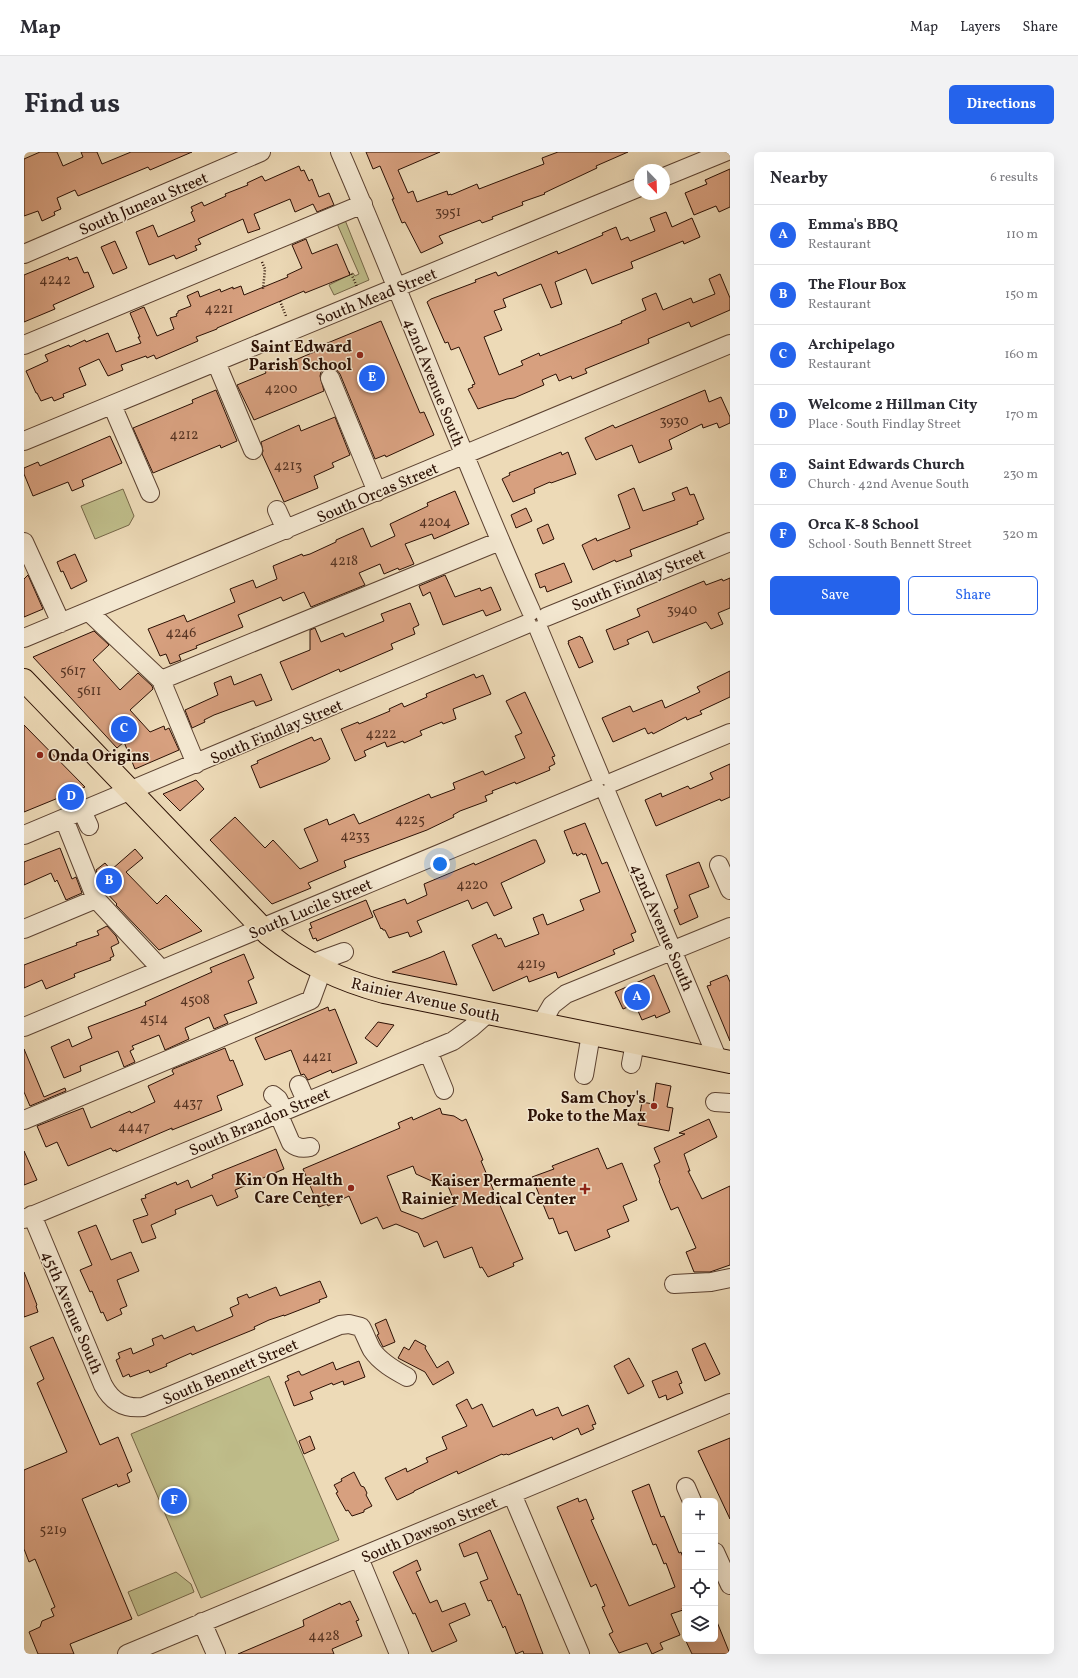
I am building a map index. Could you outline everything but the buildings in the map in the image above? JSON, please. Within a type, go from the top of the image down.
[{"type":"main road","name":"Rainier Avenue South","points":[[24,680],[262,928],[285,948],[317,967],[342,980],[384,992],[591,1034],[633,1053],[724,1061]]},
{"type":"street","name":"South Juneau Street","points":[[24,254],[261,152]]},
{"type":"street","name":"42nd Avenue South","points":[[340,152],[397,287],[464,456],[604,785],[672,951],[724,1061]]},
{"type":"street","points":[[670,175],[725,152]]},
{"type":"street","name":"South Mead Street","points":[[24,441],[634,189]]},
{"type":"street","points":[[24,345],[363,204]]},
{"type":"street","name":"South Orcas Street","points":[[24,638],[730,344]]},
{"type":"street","points":[[216,362],[252,450]]},
{"type":"street","points":[[330,378],[377,492]]},
{"type":"street","points":[[112,405],[150,493]]},
{"type":"street","points":[[278,510],[286,530]]},
{"type":"street","points":[[161,680],[500,541]]},
{"type":"street","points":[[24,542],[61,623]]},
{"type":"street","name":"South Findlay Street","points":[[27,830],[64,819],[85,819],[130,791],[535,621],[730,542]]},
{"type":"street","points":[[89,612],[161,680],[196,764]]},
{"type":"street","name":"South Lucile Street","points":[[24,1026],[730,733]]},
{"type":"street","points":[[64,819],[96,899],[161,969]]},
{"type":"street","points":[[719,865],[730,890]]},
{"type":"street","points":[[24,929],[96,899]]},
{"type":"street","points":[[541,1024],[552,1005],[566,994],[730,927]]},
{"type":"street","points":[[24,1120],[245,1034],[311,1000],[317,967],[344,952]]},
{"type":"street","name":"South Brandon Street","points":[[28,1217],[281,1112],[303,1094],[428,1051],[453,1040],[471,1028],[488,1013]]},
{"type":"street","points":[[584,1075],[591,1034]]},
{"type":"street","points":[[428,1051],[444,1090]]},
{"type":"street","points":[[273,1095],[278,1099],[291,1143],[298,1148],[310,1147]]},
{"type":"street","name":"45th Avenue South","points":[[28,1217],[103,1385],[107,1393],[120,1404]]},
{"type":"street","points":[[674,1284],[711,1282],[730,1278]]},
{"type":"street","name":"South Bennett Street","points":[[120,1404],[135,1408],[143,1407],[340,1325],[349,1324],[361,1327],[372,1350],[380,1360],[392,1369],[407,1377]]},
{"type":"street","name":"South Dawson Street","points":[[127,1654],[730,1403]]},
{"type":"street","points":[[512,1494],[580,1654]]},
{"type":"street","points":[[359,1558],[399,1654]]},
{"type":"street","points":[[718,1559],[730,1585]]},
{"type":"street","points":[[202,1622],[216,1654]]},
{"type":"path","points":[[256,248],[265,269],[263,289]]},
{"type":"path","points":[[349,274],[351,273],[357,288]]},
{"type":"path","points":[[280,301],[286,317]]},
{"type":"shaded area","points":[[343,215],[369,280],[334,295],[329,285],[353,273],[355,276],[359,274],[335,219]]},
{"type":"shaded area","points":[[123,489],[134,516],[129,525],[95,539],[81,506]]},
{"type":"shaded area","points":[[269,1376],[339,1540],[201,1598],[131,1434]]},
{"type":"shaded area","points":[[176,1572],[191,1584],[194,1592],[138,1616],[128,1592]]},
{"type":"place","name":"Saint Edward Parish School","points":[[360,355]]},
{"type":"place","name":"Saint Edwards Church","points":[[372,378]]},
{"type":"place","name":"Archipelago","points":[[124,729]]},
{"type":"place","name":"Onda Origins","points":[[40,755]]},
{"type":"place","name":"Welcome 2 Hillman City","points":[[71,797]]},
{"type":"place","name":"The Flour Box","points":[[109,881]]},
{"type":"place","name":"Emma's BBQ","points":[[637,997]]},
{"type":"place","name":"Sam Choy's Poke to the Max","points":[[654,1106]]},
{"type":"place","name":"Kin On Health Care Center","points":[[351,1188]]},
{"type":"place","name":"Kaiser Permanente Rainier Medical Center","points":[[585,1189]]},
{"type":"place","name":"Orca K-8 School","points":[[174,1501]]}]
